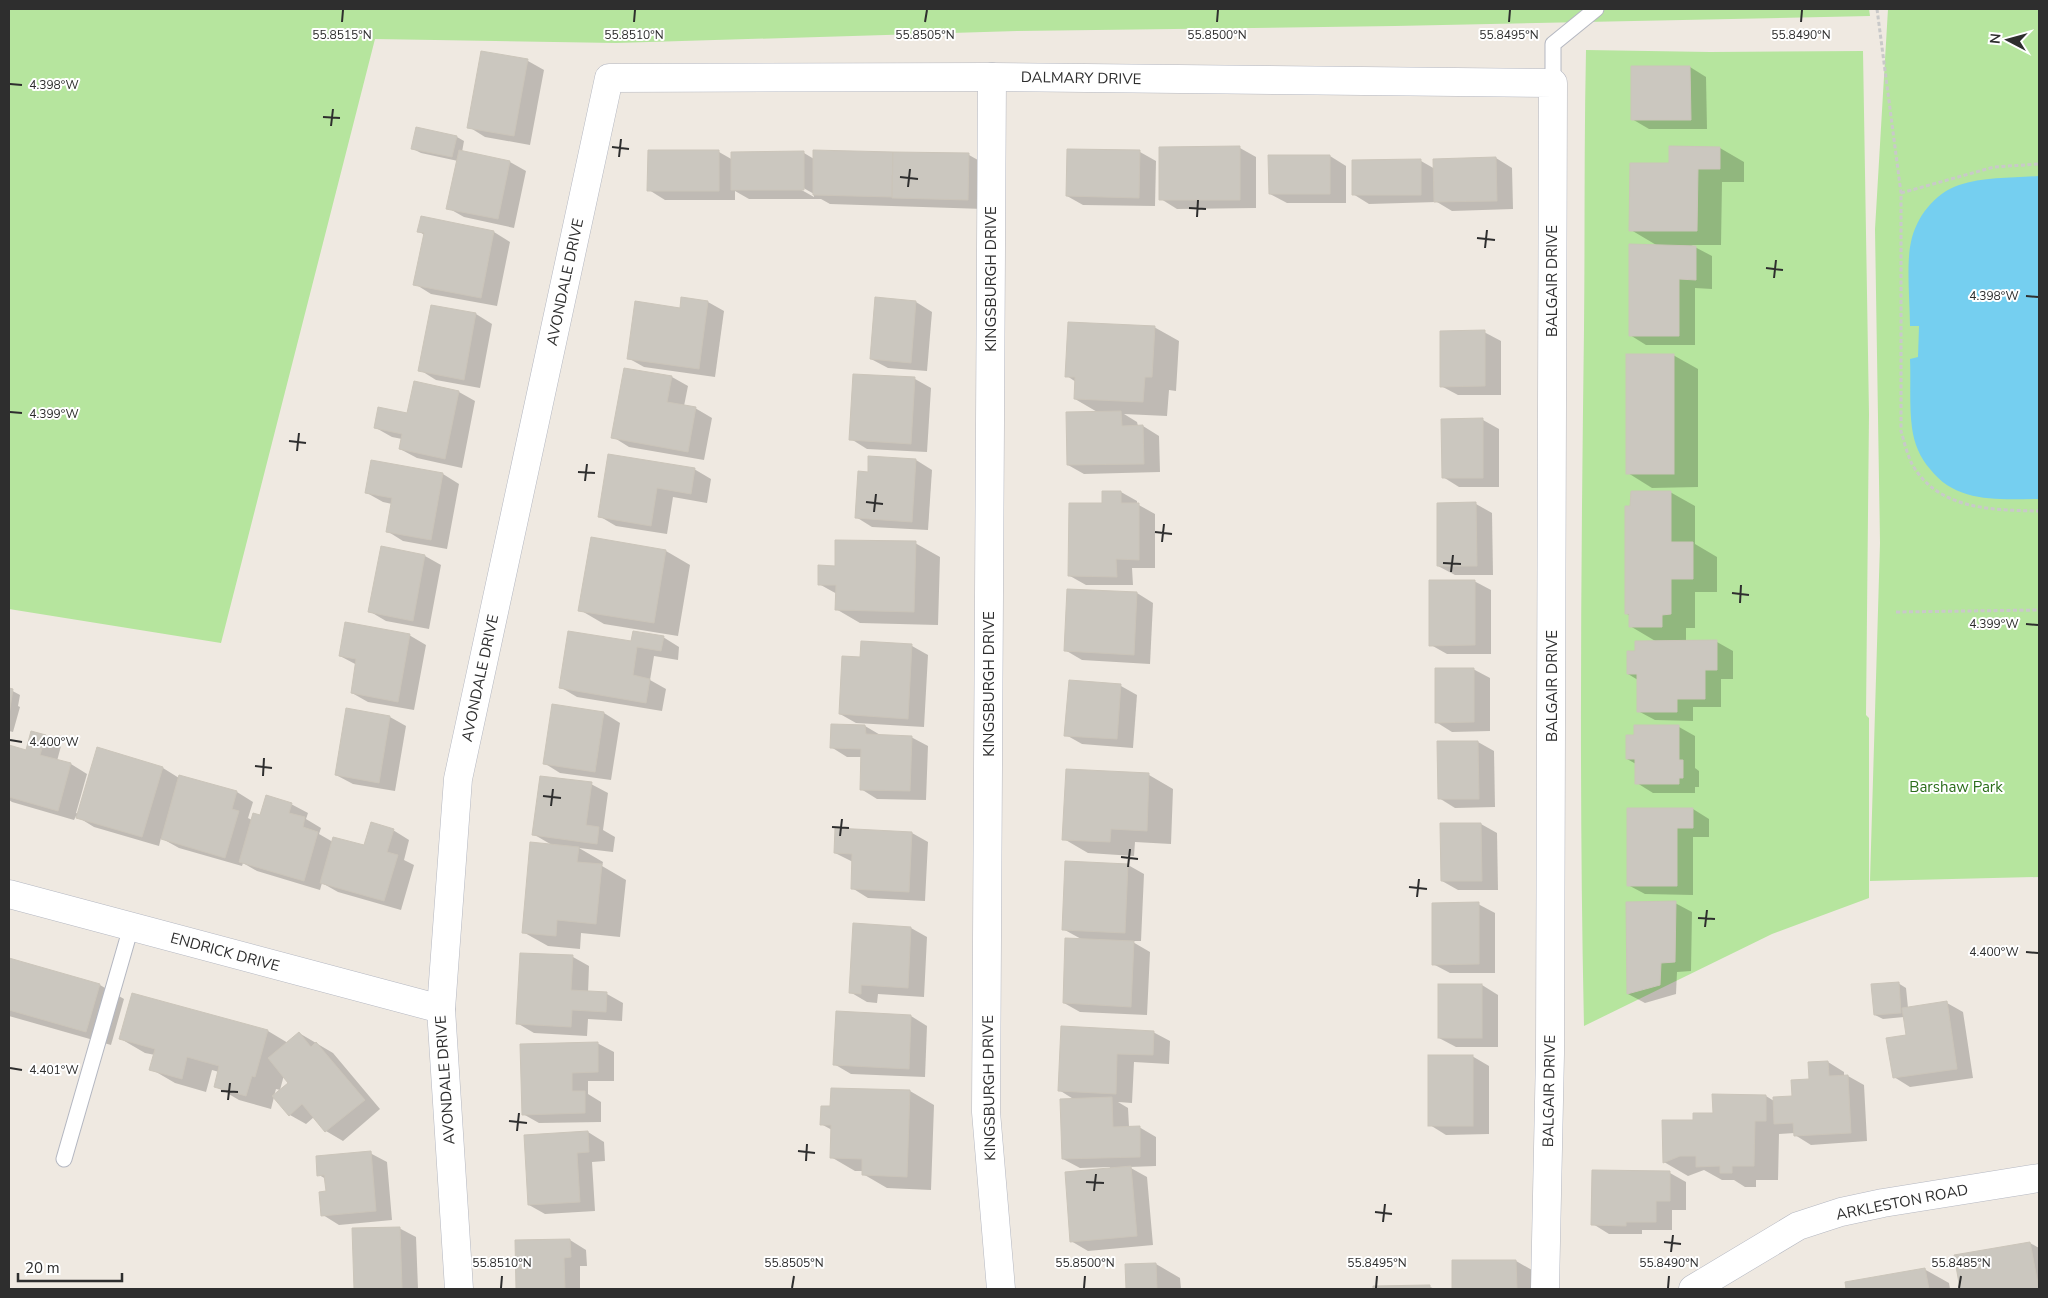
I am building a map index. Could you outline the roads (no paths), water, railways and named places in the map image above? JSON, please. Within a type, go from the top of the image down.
[{"type":"street","name":"DALMARY DRIVE","points":[[609,78],[992,77],[1553,83]]},
{"type":"street","name":"KINGSBURGH DRIVE","points":[[992,77],[986,1112],[1001,1289]]},
{"type":"street","name":"AVONDALE DRIVE","points":[[459,1289],[440,1009],[458,779],[609,78]]},
{"type":"street","name":"BALGAIR DRIVE","points":[[1546,1289],[1550,1044],[1553,83]]},
{"type":"street","name":"ENDRICK DRIVE","points":[[9,894],[440,1009]]},
{"type":"street","name":"ARKLESTON ROAD","points":[[1694,1289],[1798,1226],[1841,1212],[1883,1203],[2039,1178]]},
{"type":"lane","points":[[1553,83],[1553,44],[1596,9]]},
{"type":"lane","points":[[64,1159],[131,927]]},
{"type":"water","points":[[2039,176],[2039,499],[1994,499],[1980,497],[1966,494],[1941,480],[1923,460],[1914,439],[1911,411],[1910,359],[1918,357],[1919,326],[1910,326],[1908,272],[1911,242],[1922,215],[1935,200],[1950,189],[1978,180]]},
{"type":"park label","name":"Barshaw Park","points":[[1956,787]]}]
